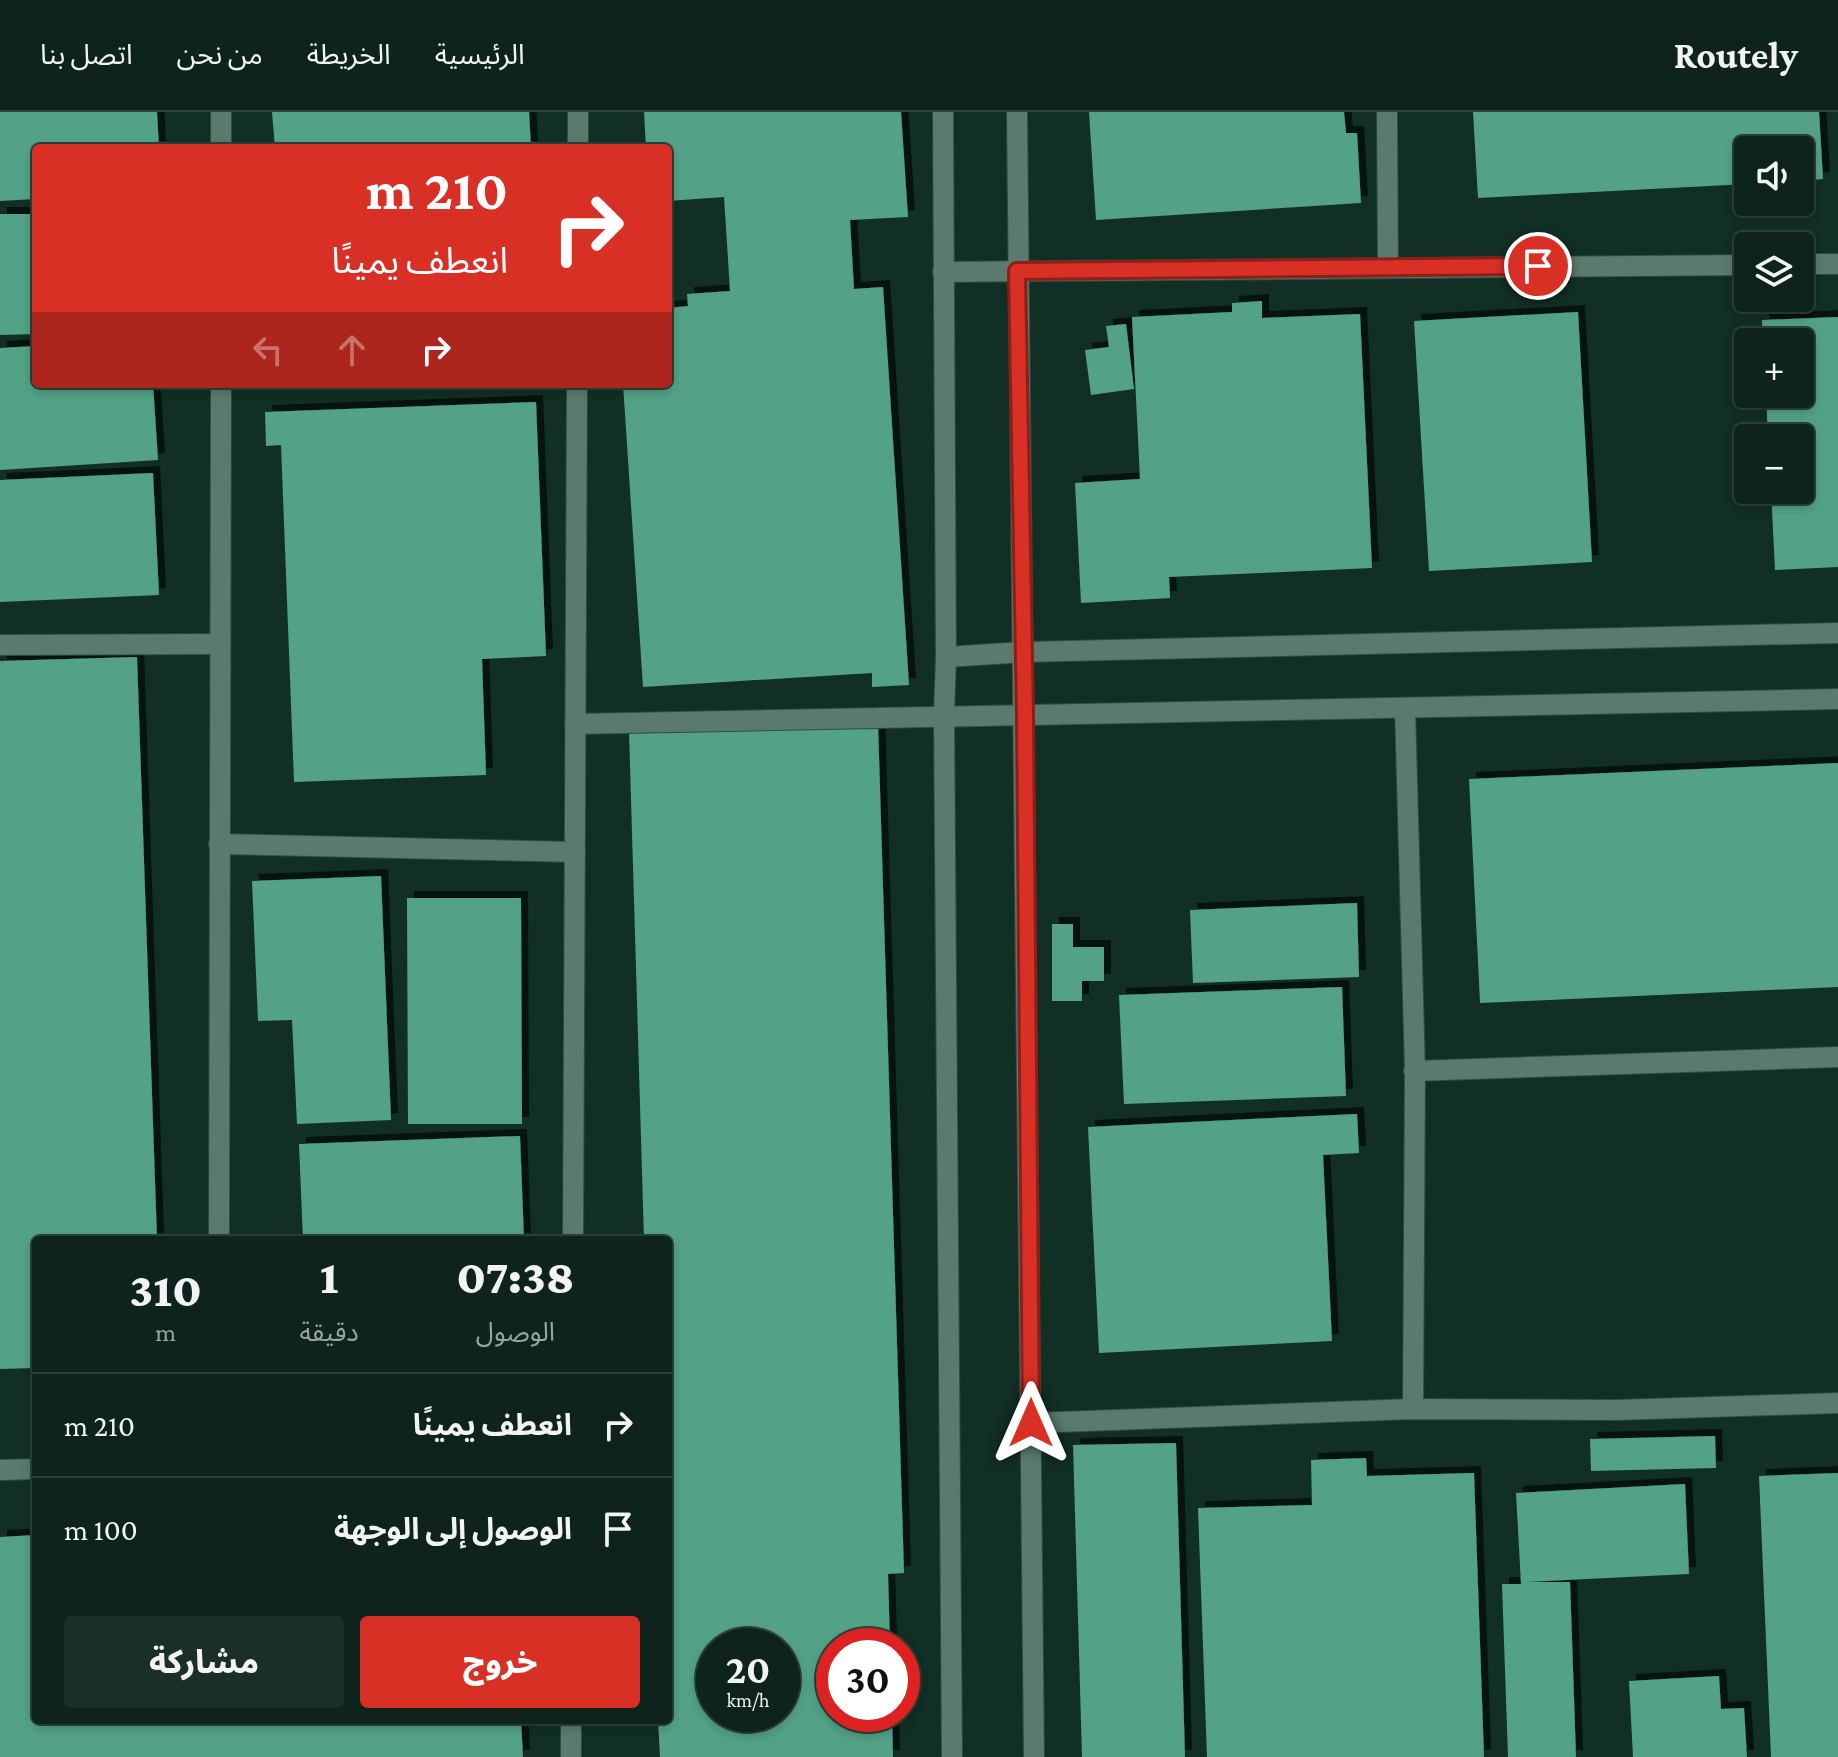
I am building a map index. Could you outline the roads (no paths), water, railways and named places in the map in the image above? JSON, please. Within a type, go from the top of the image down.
[{"type":"street","points":[[221,112],[221,144]]},
{"type":"street","points":[[578,112],[578,144]]},
{"type":"street","points":[[943,112],[952,1757]]},
{"type":"street","points":[[1017,112],[1034,1757]]},
{"type":"street","points":[[1387,112],[1388,268]]},
{"type":"street","points":[[1814,264],[1838,264]]},
{"type":"street","points":[[943,272],[1734,265]]},
{"type":"street","points":[[219,1236],[221,388]]},
{"type":"street","points":[[573,1236],[577,388]]},
{"type":"street","points":[[946,657],[1024,652],[1838,633]]},
{"type":"street","points":[[0,645],[220,644]]},
{"type":"street","points":[[575,724],[1838,699]]},
{"type":"street","points":[[1405,708],[1414,1071],[1413,1409]]},
{"type":"street","points":[[219,844],[575,852]]},
{"type":"street","points":[[1414,1071],[1838,1057]]},
{"type":"street","points":[[1031,1423],[1413,1409],[1617,1410],[1838,1403]]},
{"type":"street","points":[[0,1470],[32,1469]]},
{"type":"street","points":[[571,1724],[571,1757]]}]
